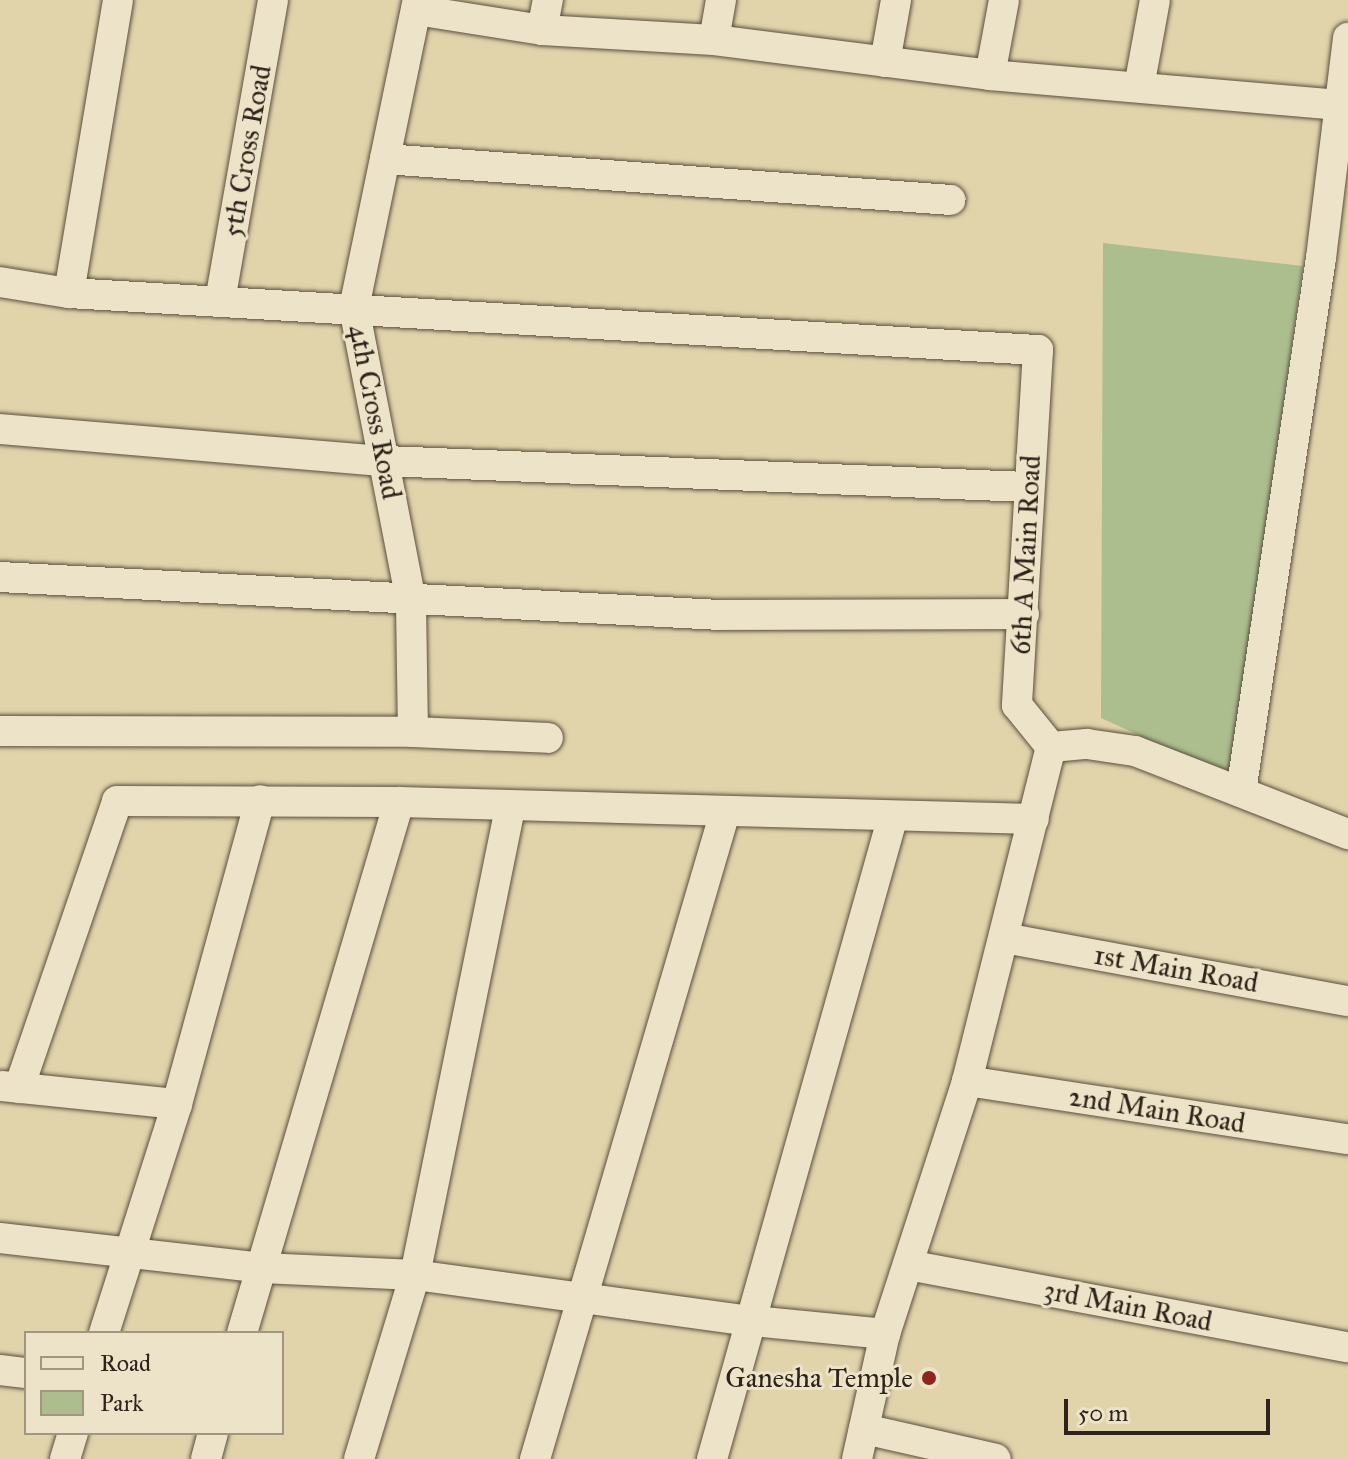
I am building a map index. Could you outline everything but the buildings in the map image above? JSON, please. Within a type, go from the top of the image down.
[{"type":"street","points":[[69,293],[118,0]]},
{"type":"street","name":"5th Cross Road","points":[[220,301],[273,0]]},
{"type":"street","points":[[542,30],[548,0]]},
{"type":"street","points":[[714,40],[721,0]]},
{"type":"street","points":[[885,62],[896,0]]},
{"type":"street","points":[[990,75],[1004,0]]},
{"type":"street","points":[[1139,87],[1155,0]]},
{"type":"street","points":[[417,5],[542,30],[714,40],[990,75],[1342,106]]},
{"type":"street","name":"4th Cross Road","points":[[413,732],[411,601],[354,308],[417,5]]},
{"type":"street","points":[[1241,792],[1321,258],[1348,38]]},
{"type":"street","points":[[385,159],[951,200]]},
{"type":"street","points":[[0,282],[69,293],[354,308]]},
{"type":"street","name":"6th A Main Road","points":[[354,308],[1038,350],[1017,705],[1051,747]]},
{"type":"street","points":[[0,429],[385,461],[1028,487]]},
{"type":"street","points":[[0,577],[721,615],[1024,614]]},
{"type":"street","points":[[0,731],[413,732],[548,738]]},
{"type":"street","points":[[857,1459],[885,1334],[967,1081],[1051,747],[1087,744],[1135,751],[1348,834]]},
{"type":"street","points":[[105,1331],[177,1104],[260,800]]},
{"type":"street","points":[[177,1104],[10,1087],[117,801],[399,802],[1034,819]]},
{"type":"street","points":[[243,1331],[399,802]]},
{"type":"street","points":[[359,1459],[415,1275],[510,806]]},
{"type":"street","points":[[535,1459],[725,812]]},
{"type":"street","points":[[712,1459],[893,816]]},
{"type":"street","name":"1st Main Road","points":[[1004,938],[1348,1001]]},
{"type":"street","name":"2nd Main Road","points":[[967,1081],[1348,1139]]},
{"type":"street","points":[[0,1238],[262,1268],[415,1275],[753,1321],[885,1334]]},
{"type":"street","name":"3rd Main Road","points":[[908,1265],[1348,1347]]},
{"type":"street","points":[[0,1370],[24,1373]]},
{"type":"street","points":[[864,1429],[996,1459]]},
{"type":"street","points":[[65,1459],[72,1435]]},
{"type":"street","points":[[206,1459],[212,1435]]},
{"type":"green space","points":[[1103,243],[1303,266],[1230,777],[1101,718]]},
{"type":"place","name":"Ganesha Temple","points":[[929,1378]]}]
